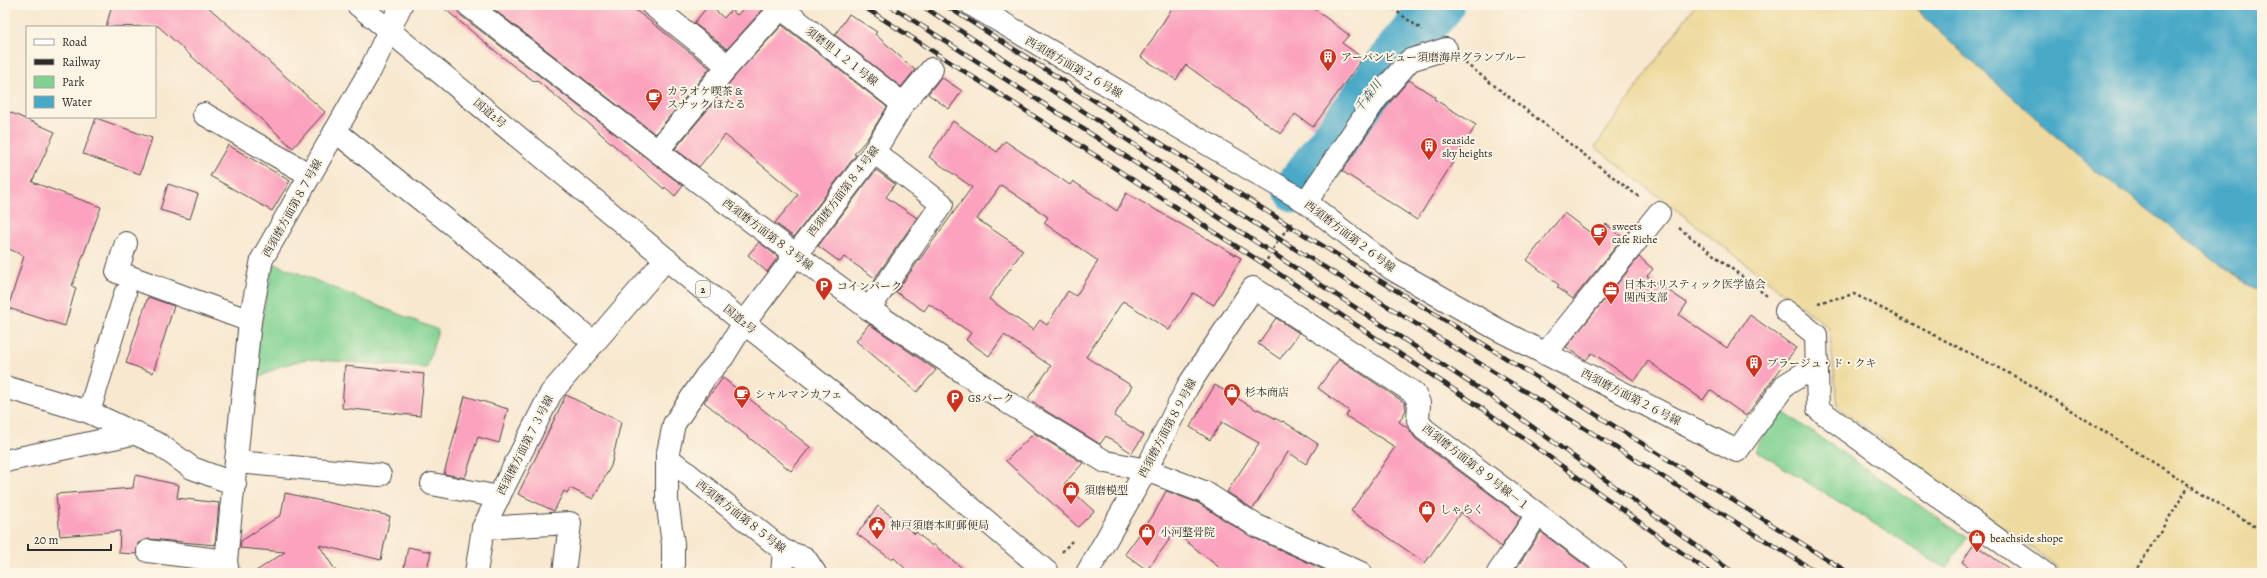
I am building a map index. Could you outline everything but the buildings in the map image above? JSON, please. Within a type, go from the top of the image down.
[{"type":"main road","name":"国道2号","points":[[358,5],[744,323],[886,436],[1048,573]]},
{"type":"main road","name":"西須磨方面第８７号線","points":[[227,567],[250,321],[262,259],[371,69],[401,5]]},
{"type":"main road","name":"西須磨方面第８３号線","points":[[468,5],[657,151],[869,309],[1007,402],[1106,462],[1146,470],[1204,492],[1255,525],[1361,573]]},
{"type":"main road","points":[[652,5],[728,66],[657,151]]},
{"type":"main road","name":"西須磨方面第２６号線","points":[[972,5],[1306,202],[1392,269],[1497,329],[1737,451],[1785,385],[1818,365]]},
{"type":"main road","name":"須磨里１２１号線","points":[[728,66],[781,8],[903,104]]},
{"type":"main road","points":[[1306,202],[1376,99],[1410,60],[1446,49]]},
{"type":"main road","name":"西須磨方面第８４号線","points":[[673,573],[673,544],[667,500],[667,457],[674,424],[706,376],[723,357],[744,323],[874,152],[903,104],[932,70]]},
{"type":"main road","points":[[204,114],[310,176]]},
{"type":"main road","points":[[335,131],[513,273],[594,343]]},
{"type":"main road","points":[[869,309],[942,204],[874,152]]},
{"type":"main road","points":[[1545,354],[1659,213]]},
{"type":"main road","points":[[126,243],[117,272],[250,321]]},
{"type":"main road","name":"西須磨方面第７３号線","points":[[476,573],[483,528],[552,393],[666,259]]},
{"type":"main road","name":"西須磨方面第８９号線","points":[[1088,573],[1146,470],[1188,386],[1253,288]]},
{"type":"main road","name":"西須磨方面第８９号線－１","points":[[1253,288],[1414,393],[1420,403],[1418,420],[1424,429],[1616,573]]},
{"type":"main road","points":[[89,412],[125,294]]},
{"type":"main road","points":[[1786,311],[1816,335],[1818,409],[2044,573]]},
{"type":"main road","points":[[5,387],[89,412],[160,445],[192,468],[236,473],[380,475]]},
{"type":"main road","points":[[5,461],[137,433]]},
{"type":"main road","name":"西須磨方面第８５号線","points":[[667,457],[784,551],[805,558],[815,573]]},
{"type":"main road","points":[[432,484],[499,497]]},
{"type":"main road","points":[[1498,573],[1537,515]]},
{"type":"main road","points":[[483,528],[570,523],[564,573]]},
{"type":"main road","points":[[148,551],[227,567]]},
{"type":"main road","points":[[782,573],[784,551]]},
{"type":"path","points":[[1388,5],[1398,12]]},
{"type":"path","points":[[1446,49],[1786,311],[1854,294],[2026,382],[2262,531]]},
{"type":"path","points":[[1253,288],[1279,239],[1306,202]]},
{"type":"path","points":[[2134,573],[2190,486]]},
{"type":"green space","points":[[273,263],[438,330],[427,368],[306,359],[281,366],[250,382]]},
{"type":"green space","points":[[1780,410],[1967,538],[1946,568],[1755,450]]},
{"type":"sand","points":[[1695,5],[1912,5],[1968,58],[2090,166],[2262,295],[2262,573],[2066,573],[1838,407],[1829,328],[1595,147]]},
{"type":"water","points":[[1912,5],[2262,5],[2262,295],[2090,166],[1968,58]]},
{"type":"waterway","name":"千森川","points":[[1299,189],[1405,45],[1439,5]]},
{"type":"railway","points":[[861,5],[1264,264],[1483,409],[1710,573]]},
{"type":"railway","points":[[889,5],[1116,150],[1490,396],[1734,573]]},
{"type":"railway","points":[[921,5],[1279,239],[1818,573]]},
{"type":"railway","points":[[945,5],[1290,226],[1453,325],[1849,573]]},
{"type":"place","name":"アーバンビュー須磨海岸グランブルー","points":[[1328,72]]},
{"type":"place","name":"カラオケ喫茶 & スナック ほたる","points":[[654,112]]},
{"type":"place","name":"seaside sky heights","points":[[1429,161]]},
{"type":"place","name":"sweets cafe Riche","points":[[1599,247]]},
{"type":"place","name":"コインパーク","points":[[824,301]]},
{"type":"place","name":"日本ホリスティック医学協会 関西支部","points":[[1611,305]]},
{"type":"place","name":"プラージュ・ド・クキ","points":[[1754,378]]},
{"type":"place","name":"杉本商店","points":[[1232,407]]},
{"type":"place","name":"シャルマンカフェ","points":[[742,409]]},
{"type":"place","name":"GSパーク","points":[[955,413]]},
{"type":"place","name":"須磨模型","points":[[1071,505]]},
{"type":"place","name":"しゃらく","points":[[1427,524]]},
{"type":"place","name":"神戸須磨本町郵便局","points":[[877,540]]},
{"type":"place","name":"小河整骨院","points":[[1147,547]]},
{"type":"place","name":"beachside shope","points":[[1977,553]]}]
